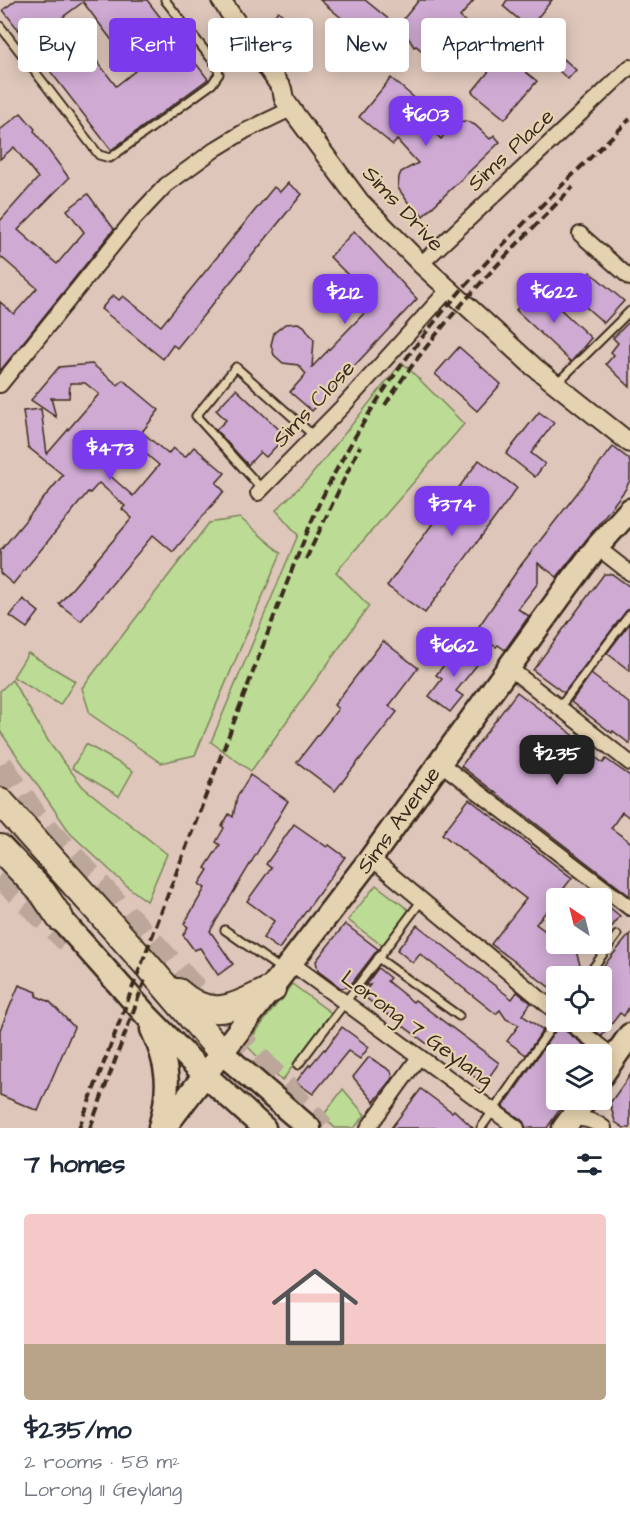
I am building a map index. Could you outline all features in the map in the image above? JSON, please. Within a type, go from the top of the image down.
[{"type":"highway","points":[[0,801],[146,964],[222,1053]]},
{"type":"highway","points":[[0,848],[43,893],[60,918]]},
{"type":"highway","points":[[0,874],[60,918]]},
{"type":"highway","points":[[146,964],[190,1003],[208,1009],[231,1008],[282,975]]},
{"type":"main road","name":"Sims Avenue","points":[[164,1128],[371,858],[597,547],[630,510]]},
{"type":"main road","points":[[60,918],[147,1016],[205,1075],[264,1128]]},
{"type":"main road","points":[[147,1016],[165,1060],[168,1084],[166,1106],[159,1128]]},
{"type":"main road","points":[[612,1060],[630,1035]]},
{"type":"main road","points":[[222,1053],[309,1128]]},
{"type":"main road","points":[[568,1123],[578,1110]]},
{"type":"street","name":"Sims Drive","points":[[210,0],[274,93],[287,104],[360,202],[448,290],[584,408]]},
{"type":"street","name":"Sims Drive","points":[[221,0],[282,88],[287,104]]},
{"type":"street","name":"Sims Place","points":[[421,264],[630,67]]},
{"type":"street","points":[[0,385],[134,219],[166,185],[217,148],[287,104]]},
{"type":"street","points":[[580,234],[630,278]]},
{"type":"street","name":"Sims Close","points":[[260,491],[314,436],[448,290]]},
{"type":"street","points":[[584,408],[630,443]]},
{"type":"street","points":[[584,408],[590,417],[630,450]]},
{"type":"street","points":[[597,547],[630,573]]},
{"type":"street","points":[[508,667],[630,763]]},
{"type":"street","points":[[440,763],[630,908]]},
{"type":"street","points":[[371,858],[546,1004]]},
{"type":"street","name":"Lorong 7 Geylang","points":[[282,975],[345,1002],[517,1128]]},
{"type":"street","points":[[578,1032],[588,1044]]},
{"type":"street","points":[[368,1128],[419,1057]]},
{"type":"street","points":[[568,1123],[596,1122],[604,1128]]},
{"type":"lane","points":[[0,26],[99,155],[110,158],[212,84],[219,74],[217,66],[165,0]]},
{"type":"lane","points":[[555,385],[630,311]]},
{"type":"lane","points":[[260,491],[196,416],[236,367],[314,436]]},
{"type":"lane","points":[[559,708],[630,614]]},
{"type":"lane","points":[[298,1065],[422,900]]},
{"type":"lane","points":[[225,930],[282,975]]},
{"type":"lane","points":[[594,966],[616,935]]},
{"type":"lane","points":[[378,958],[459,1016]]},
{"type":"lane","points":[[480,1128],[548,1032]]},
{"type":"green space","points":[[402,362],[464,424],[336,572],[369,606],[251,771],[211,742],[298,535],[276,510],[309,478]]},
{"type":"green space","points":[[240,518],[281,553],[195,755],[161,763],[90,714],[82,688],[209,523]]},
{"type":"green space","points":[[28,653],[75,681],[60,705],[13,677]]},
{"type":"green space","points":[[12,680],[50,744],[83,787],[167,854],[147,901],[128,887],[71,834],[0,731],[0,691]]},
{"type":"green space","points":[[86,744],[133,771],[119,796],[72,768]]},
{"type":"green space","points":[[376,885],[410,911],[383,946],[348,920]]},
{"type":"green space","points":[[292,984],[331,1013],[282,1081],[246,1045]]},
{"type":"green space","points":[[343,1089],[365,1115],[354,1128],[335,1128],[323,1116]]},
{"type":"building","points":[[16,0],[147,0],[161,18],[109,18],[109,36],[83,2],[64,18],[18,18],[18,29],[3,10]]},
{"type":"building","points":[[320,0],[365,0],[387,18],[342,18]]},
{"type":"building","points":[[419,0],[474,0],[461,18],[421,18],[421,50],[414,47],[409,39],[409,18],[404,18]]},
{"type":"building","points":[[507,0],[552,0],[537,18],[517,18],[503,6]]},
{"type":"building","points":[[278,11],[287,18],[273,18]]},
{"type":"building","points":[[97,61],[116,86],[134,72],[196,72],[196,63],[208,79],[111,150],[51,72],[97,72]]},
{"type":"building","points":[[566,61],[576,70],[568,79],[560,72],[566,72]]},
{"type":"building","points":[[488,72],[526,72],[537,81],[505,119],[472,92]]},
{"type":"building","points":[[391,78],[425,107],[418,115],[441,139],[456,122],[466,121],[475,125],[490,139],[494,135],[500,142],[423,216],[420,212],[417,215],[398,188],[401,172],[418,163],[397,140],[393,145],[359,117]]},
{"type":"building","points":[[21,113],[69,178],[18,230],[57,264],[84,232],[67,210],[88,194],[114,229],[0,371],[0,302],[14,314],[37,288],[0,256],[0,221],[38,178],[14,147],[0,159],[0,130]]},
{"type":"building","points":[[288,183],[302,194],[177,348],[173,345],[163,359],[101,309],[113,295],[119,300],[123,296],[161,326],[274,187],[280,192]]},
{"type":"building","points":[[354,231],[417,299],[312,411],[290,392],[306,374],[298,365],[283,363],[274,355],[271,345],[274,333],[285,324],[298,323],[304,326],[314,340],[312,367],[375,302],[330,257]]},
{"type":"building","points":[[590,272],[624,301],[604,323],[571,294]]},
{"type":"building","points":[[537,287],[591,338],[571,362],[516,310]]},
{"type":"building","points":[[630,321],[630,387],[606,364],[614,355],[611,352],[618,343],[613,338]]},
{"type":"building","points":[[459,347],[501,384],[477,411],[435,374]]},
{"type":"building","points":[[92,364],[118,385],[123,380],[159,410],[142,432],[168,454],[173,448],[185,457],[194,447],[225,473],[216,483],[224,491],[173,552],[153,535],[81,621],[59,604],[132,518],[122,509],[125,506],[99,483],[90,493],[88,492],[13,584],[0,573],[0,551],[63,475],[28,447],[23,411],[41,409],[47,454],[99,394],[85,383],[70,383],[69,398],[51,398],[56,417],[31,400],[59,367]],"holes":[[[133,443],[159,465],[133,496],[107,473]]]},
{"type":"building","points":[[236,389],[286,436],[266,457],[260,452],[248,465],[216,430],[226,420],[216,410]]},
{"type":"building","points":[[539,412],[554,423],[531,453],[545,464],[535,477],[506,454]]},
{"type":"building","points":[[613,447],[629,459],[630,480],[625,490],[557,577],[538,563],[538,583],[518,609],[529,616],[505,650],[498,645],[496,647],[475,632],[521,565]]},
{"type":"building","points":[[479,460],[517,488],[425,613],[387,586]]},
{"type":"building","points":[[604,574],[612,574],[630,587],[630,608],[564,693],[533,670]]},
{"type":"building","points":[[23,599],[39,612],[27,628],[10,616]]},
{"type":"building","points":[[630,623],[630,671],[607,653]]},
{"type":"building","points":[[383,641],[418,668],[389,706],[397,712],[335,791],[297,762],[338,709],[334,705]]},
{"type":"building","points":[[460,645],[480,661],[456,691],[463,696],[450,712],[429,696],[442,679],[436,675]]},
{"type":"building","points":[[591,674],[630,704],[630,744],[571,702]]},
{"type":"building","points":[[517,692],[585,744],[582,747],[603,763],[606,759],[630,776],[630,818],[622,812],[611,828],[630,842],[630,896],[461,766]]},
{"type":"building","points":[[250,775],[288,801],[210,931],[233,964],[218,975],[200,948],[194,950],[183,935],[188,927],[184,924],[205,888],[199,884],[208,870],[205,868],[220,845],[216,842],[224,828],[222,826],[229,814],[233,817],[237,797]]},
{"type":"building","points":[[469,799],[572,878],[564,888],[546,888],[546,912],[536,924],[546,932],[546,954],[577,954],[579,966],[546,966],[546,985],[491,944],[526,899],[442,834]]},
{"type":"building","points":[[294,824],[345,857],[279,949],[263,938],[274,921],[247,901],[271,868],[266,864]]},
{"type":"building","points":[[612,909],[620,916],[612,927]]},
{"type":"building","points":[[345,924],[378,949],[349,987],[341,988],[318,971],[316,961]]},
{"type":"building","points":[[417,925],[512,999],[517,992],[531,1003],[522,1015],[543,1030],[526,1055],[507,1041],[519,1025],[506,1019],[500,1010],[496,1014],[420,954],[413,963],[397,950]]},
{"type":"building","points":[[630,934],[630,1005],[624,1016],[620,1013],[612,1023],[612,966],[603,966]]},
{"type":"building","points":[[378,968],[390,978],[387,981],[413,1002],[415,1000],[499,1063],[484,1084],[362,995],[370,985],[365,986]]},
{"type":"building","points":[[19,985],[37,992],[36,996],[50,1002],[74,1027],[38,1111],[0,1095],[0,1030]]},
{"type":"building","points":[[342,1027],[369,1047],[360,1059],[348,1051],[313,1094],[296,1082]]},
{"type":"building","points":[[555,1032],[567,1032],[583,1044],[546,1044]]},
{"type":"building","points":[[546,1044],[546,1110],[559,1110],[547,1128],[526,1128],[523,1121],[503,1107]]},
{"type":"building","points":[[369,1057],[391,1071],[393,1078],[374,1102],[353,1077]]},
{"type":"building","points":[[630,1075],[630,1128],[624,1128],[615,1122],[612,1100]]},
{"type":"building","points":[[421,1089],[452,1112],[454,1110],[473,1128],[391,1128]]},
{"type":"tunnel","points":[[0,765],[35,817],[322,1128]]},
{"type":"tunnel","points":[[0,875],[68,940]]},
{"type":"railway","points":[[79,1128],[293,567],[319,504],[343,458],[397,371],[451,302],[526,221],[630,119]]},
{"type":"railway","points":[[385,405],[405,375],[449,319],[497,265],[573,187]]},
{"type":"railway","points":[[306,559],[360,446]]},
{"type":"railway","points":[[90,1128],[146,977]]}]
